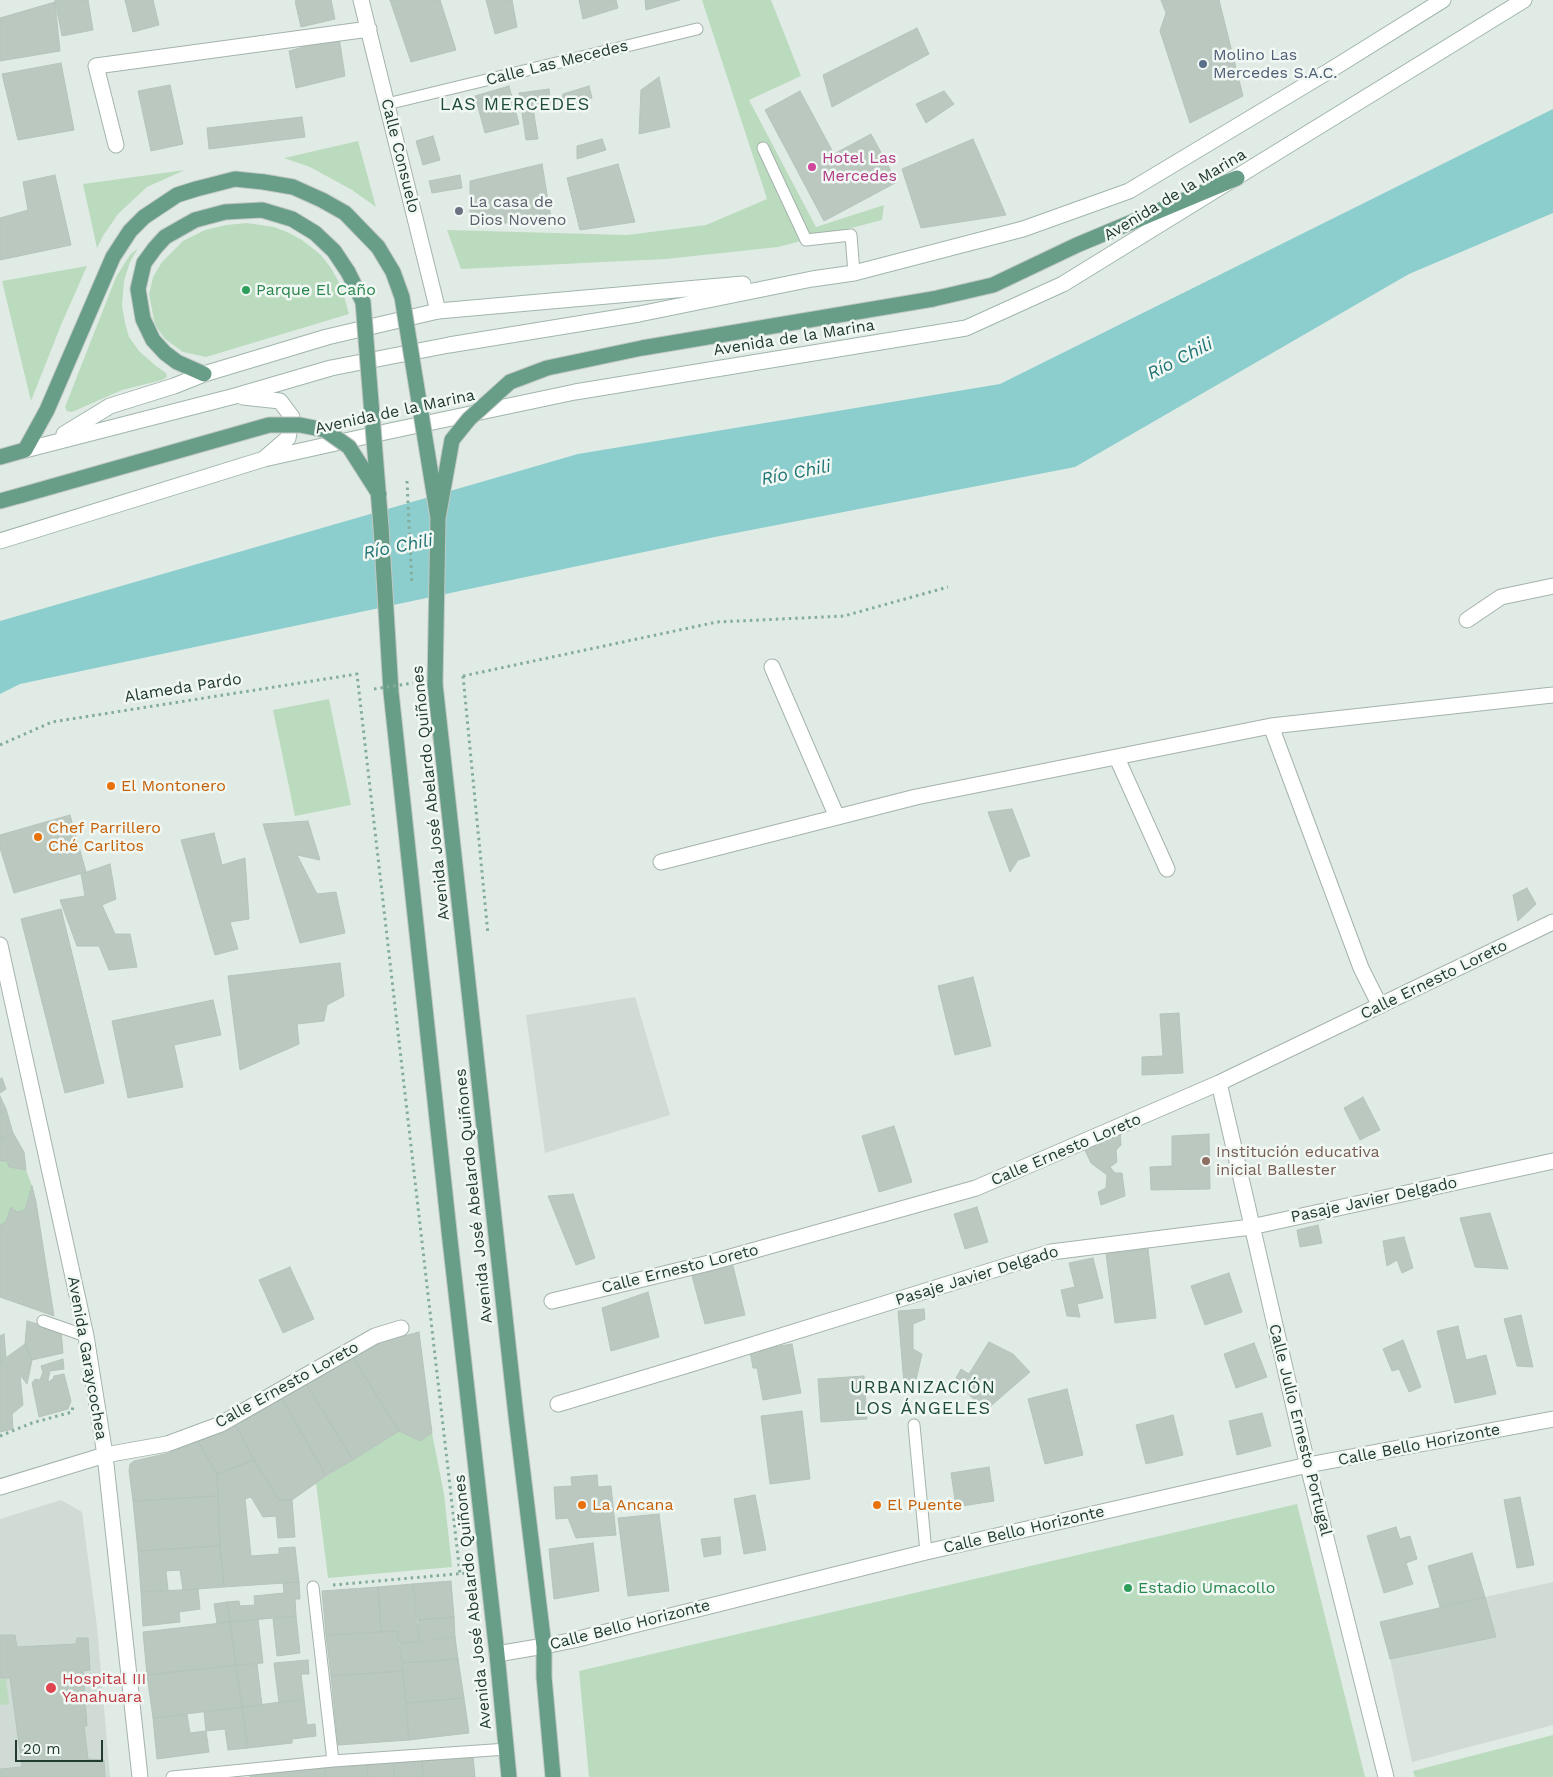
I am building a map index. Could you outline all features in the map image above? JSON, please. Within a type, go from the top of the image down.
[{"type":"main road","points":[[438,518],[452,440],[469,419],[510,382],[548,368],[632,350],[933,299],[993,285],[1077,245],[1237,178]]},
{"type":"main road","name":"Avenida José Abelardo Quiñones","points":[[25,450],[47,410],[113,257],[130,231],[144,217],[177,195],[235,179],[292,187],[322,200],[345,213],[378,247],[393,272],[402,297],[438,518],[435,684],[513,1387],[544,1646],[544,1676],[553,1777]]},
{"type":"main road","name":"Avenida José Abelardo Quiñones","points":[[204,374],[177,362],[165,353],[153,340],[143,318],[138,289],[144,263],[155,248],[165,237],[196,220],[225,212],[262,210],[292,219],[315,233],[339,258],[363,302],[381,527],[391,692],[509,1777]]},
{"type":"main road","points":[[0,501],[269,425],[300,425],[325,430],[349,447],[378,494]]},
{"type":"main road","name":"Avenida de la Marina","points":[[0,457],[25,450]]},
{"type":"street","name":"Calle Consuelo","points":[[361,0],[438,311]]},
{"type":"street","name":"Avenida de la Marina","points":[[25,450],[235,396],[340,366],[449,345],[639,314],[812,278],[854,272],[1024,229],[1129,191],[1443,0]]},
{"type":"street","name":"Avenida de la Marina","points":[[0,541],[264,459],[575,392],[966,328],[1063,284],[1524,0]]},
{"type":"street","points":[[116,145],[96,66],[369,29]]},
{"type":"street","points":[[50,443],[110,406],[174,386],[204,374],[327,337],[438,311],[812,278]]},
{"type":"street","points":[[235,396],[280,401],[292,417],[288,438],[264,459]]},
{"type":"street","points":[[1467,620],[1502,597],[1553,586]]},
{"type":"street","points":[[772,667],[837,817]]},
{"type":"street","points":[[662,862],[916,797],[1271,726],[1553,695]]},
{"type":"street","points":[[1271,726],[1360,968],[1380,1006]]},
{"type":"street","points":[[1117,758],[1166,869]]},
{"type":"street","name":"Calle Ernesto Loreto","points":[[552,1301],[709,1263],[976,1188],[1219,1083],[1553,922]]},
{"type":"street","name":"Avenida Garaycochea","points":[[0,944],[86,1336],[104,1455],[140,1777]]},
{"type":"street","name":"Calle Julio Ernesto Portugal","points":[[1219,1083],[1251,1227],[1308,1465],[1386,1777]]},
{"type":"street","name":"Pasaje Javier Delgado","points":[[558,1404],[700,1362],[1051,1252],[1251,1227],[1553,1161]]},
{"type":"street","name":"Calle Ernesto Loreto","points":[[0,1487],[104,1455],[167,1444],[221,1424],[375,1336],[401,1328]]},
{"type":"street","name":"Calle Bello Horizonte","points":[[497,1654],[544,1646],[926,1552],[1308,1465],[1553,1419]]},
{"type":"lane","name":"Calle Las Mecedes","points":[[387,104],[697,29]]},
{"type":"lane","points":[[764,148],[806,240],[850,235],[854,272]]},
{"type":"lane","points":[[43,1321],[86,1336]]},
{"type":"lane","points":[[914,1425],[926,1552]]},
{"type":"lane","points":[[313,1586],[333,1761]]},
{"type":"lane","points":[[172,1777],[333,1761],[506,1749]]},
{"type":"path","points":[[407,475],[412,590]]},
{"type":"path","points":[[463,676],[717,622],[844,616],[948,587]]},
{"type":"path","name":"Alameda Pardo","points":[[0,745],[52,722],[358,674],[460,1574],[313,1586]]},
{"type":"path","points":[[0,1436],[32,1423],[72,1412],[75,1400]]},
{"type":"shaded area","points":[[635,997],[670,1115],[545,1153],[526,1015]]},
{"type":"shaded area","name":"Hospital III Yanahuara","points":[[61,1500],[82,1512],[97,1627],[110,1777],[0,1777],[0,1519]]},
{"type":"shaded area","points":[[1553,1582],[1553,1725],[1412,1762],[1390,1659],[1495,1637],[1485,1597]]},
{"type":"green space","points":[[702,0],[771,0],[801,76],[749,100],[816,227],[884,205],[882,220],[778,247],[666,259],[461,269],[447,230],[627,235],[706,225],[767,199]]},
{"type":"green space","points":[[358,141],[376,207],[352,190],[310,167],[284,158]]},
{"type":"green space","points":[[185,170],[147,187],[118,214],[97,248],[83,184]]},
{"type":"green space","name":"Parque El Caño","points":[[247,223],[274,227],[287,232],[302,240],[321,255],[341,286],[349,314],[206,357],[183,352],[165,339],[155,325],[149,294],[153,277],[162,262],[183,241],[205,230]]},
{"type":"green space","points":[[138,248],[130,262],[124,281],[122,305],[125,323],[129,337],[139,351],[166,373],[167,377],[122,390],[72,412],[67,411],[65,407],[116,277],[130,255]]},
{"type":"green space","points":[[87,266],[61,325],[31,401],[2,281]]},
{"type":"green space","points":[[329,699],[351,805],[295,816],[273,710]]},
{"type":"green space","points":[[0,1161],[7,1161],[9,1167],[26,1170],[32,1186],[25,1210],[17,1212],[11,1207],[6,1222],[0,1225]]},
{"type":"green space","points":[[399,1431],[420,1441],[432,1433],[444,1494],[452,1567],[328,1578],[316,1483]]},
{"type":"green space","name":"Estadio Umacollo","points":[[1297,1504],[1365,1777],[589,1777],[579,1671]]},
{"type":"green space","points":[[0,1679],[6,1679],[9,1704],[0,1705]]},
{"type":"green space","points":[[1553,1735],[1553,1777],[1415,1777],[1413,1771]]},
{"type":"water","name":"Río Chili","points":[[1553,109],[1553,213],[1409,274],[1075,467],[715,537],[20,684],[0,694],[0,621],[578,454],[1000,384]]},
{"type":"building","points":[[55,0],[88,0],[93,30],[62,36]]},
{"type":"building","points":[[125,0],[153,0],[159,25],[133,32]]},
{"type":"building","points":[[331,0],[335,19],[301,27],[295,1]]},
{"type":"building","points":[[390,0],[440,0],[456,50],[411,62]]},
{"type":"building","points":[[486,0],[512,0],[517,27],[495,34]]},
{"type":"building","points":[[579,0],[616,0],[618,8],[583,19]]},
{"type":"building","points":[[645,0],[680,0],[646,10]]},
{"type":"building","name":"Molino Las Mercedes S.A.C.","points":[[1161,0],[1219,0],[1243,96],[1190,123],[1160,31],[1166,13]]},
{"type":"building","points":[[55,2],[60,51],[0,61],[0,18]]},
{"type":"building","points":[[917,28],[929,54],[832,107],[823,75]]},
{"type":"building","points":[[339,37],[345,76],[296,88],[289,51]]},
{"type":"building","points":[[61,63],[74,130],[18,140],[2,74]]},
{"type":"building","points":[[659,77],[670,127],[639,134],[641,90]]},
{"type":"building","points":[[170,85],[183,144],[151,151],[138,91]]},
{"type":"building","points":[[509,86],[519,124],[485,133],[475,96]]},
{"type":"building","points":[[589,86],[592,98],[560,108],[563,94]]},
{"type":"building","points":[[549,89],[551,106],[533,108],[538,139],[526,140],[519,93]]},
{"type":"building","points":[[800,91],[834,154],[871,134],[897,182],[824,221],[765,110]]},
{"type":"building","points":[[944,91],[954,104],[926,123],[916,104]]},
{"type":"building","points":[[302,117],[305,137],[209,149],[207,128]]},
{"type":"building","points":[[433,136],[440,160],[423,165],[416,141]]},
{"type":"building","points":[[602,139],[606,150],[577,159],[577,146]]},
{"type":"building","points":[[973,139],[1006,215],[921,228],[902,169]]},
{"type":"building","points":[[542,164],[551,218],[470,227],[470,181]]},
{"type":"building","points":[[618,164],[635,222],[580,230],[567,178]]},
{"type":"building","points":[[55,175],[71,245],[0,260],[0,218],[28,210],[23,182]]},
{"type":"building","points":[[460,175],[462,188],[432,193],[429,181]]},
{"type":"building","points":[[1012,809],[1030,856],[1018,860],[1010,872],[988,812]]},
{"type":"building","points":[[70,815],[86,872],[14,893],[0,848],[0,835]]},
{"type":"building","points":[[308,821],[320,860],[297,855],[317,894],[336,892],[345,933],[300,943],[263,824]]},
{"type":"building","points":[[214,833],[222,865],[245,858],[249,919],[230,922],[238,949],[215,955],[181,840]]},
{"type":"building","points":[[110,864],[116,899],[102,905],[115,934],[130,934],[137,967],[109,970],[99,946],[77,946],[60,900],[85,896],[81,874]]},
{"type":"building","points":[[1527,888],[1536,904],[1518,921],[1513,895]]},
{"type":"building","points":[[61,909],[104,1083],[65,1093],[21,919]]},
{"type":"building","points":[[340,963],[344,996],[327,1005],[324,1021],[297,1024],[299,1044],[240,1070],[228,976]]},
{"type":"building","points":[[973,977],[991,1046],[955,1055],[938,986]]},
{"type":"building","points":[[213,1000],[221,1035],[174,1045],[183,1087],[128,1098],[112,1021]]},
{"type":"building","points":[[1179,1013],[1183,1073],[1142,1075],[1142,1057],[1163,1056],[1160,1014]]},
{"type":"building","points":[[2,1078],[6,1089],[0,1093],[0,1079]]},
{"type":"building","points":[[0,1096],[13,1133],[0,1139]]},
{"type":"building","points":[[1363,1097],[1380,1130],[1360,1140],[1344,1108]]},
{"type":"building","points":[[894,1126],[912,1182],[879,1192],[862,1136]]},
{"type":"building","points":[[1120,1131],[1121,1145],[1116,1150],[1117,1162],[1110,1167],[1115,1173],[1122,1173],[1125,1196],[1101,1205],[1098,1192],[1106,1188],[1107,1175],[1091,1163],[1084,1148]]},
{"type":"building","points":[[13,1133],[24,1152],[26,1170],[9,1167],[7,1161],[0,1161],[0,1139]]},
{"type":"building","points":[[1209,1134],[1210,1189],[1151,1190],[1150,1167],[1172,1166],[1172,1136]]},
{"type":"building","points":[[32,1186],[54,1316],[0,1297],[0,1225],[6,1222],[11,1207],[17,1212],[25,1210]]},
{"type":"building","points":[[573,1194],[595,1258],[576,1265],[548,1196]]},
{"type":"building","points":[[977,1207],[988,1242],[965,1249],[954,1214]]},
{"type":"building","points":[[1490,1213],[1508,1269],[1475,1267],[1460,1218]]},
{"type":"building","points":[[1318,1225],[1322,1243],[1300,1247],[1297,1230]]},
{"type":"building","points":[[1404,1237],[1413,1268],[1402,1273],[1397,1260],[1387,1266],[1383,1241]]},
{"type":"building","points":[[1148,1249],[1156,1318],[1115,1323],[1106,1254]]},
{"type":"building","points":[[1093,1258],[1103,1298],[1077,1304],[1080,1317],[1067,1316],[1061,1290],[1075,1287],[1069,1263]]},
{"type":"building","points":[[733,1266],[745,1315],[705,1324],[692,1276]]},
{"type":"building","points":[[290,1267],[314,1319],[283,1333],[259,1280]]},
{"type":"building","points":[[1229,1273],[1242,1312],[1205,1325],[1191,1286]]},
{"type":"building","points":[[648,1292],[659,1337],[611,1351],[602,1308]]},
{"type":"building","points":[[924,1309],[925,1319],[913,1324],[913,1349],[922,1354],[916,1380],[904,1384],[898,1311]]},
{"type":"building","points":[[1521,1315],[1533,1367],[1517,1366],[1504,1319]]},
{"type":"building","points":[[27,1321],[61,1331],[63,1353],[32,1360],[25,1344]]},
{"type":"building","points":[[1458,1326],[1466,1360],[1486,1355],[1496,1394],[1455,1403],[1437,1331]]},
{"type":"building","points":[[419,1332],[432,1433],[420,1441],[399,1431],[352,1356],[377,1343]]},
{"type":"building","points":[[4,1334],[6,1358],[0,1362],[0,1336]]},
{"type":"building","points":[[1403,1340],[1421,1387],[1409,1392],[1399,1369],[1392,1371],[1383,1349]]},
{"type":"building","points":[[989,1342],[1013,1354],[1030,1372],[985,1411],[955,1380],[961,1369],[969,1374]]},
{"type":"building","points":[[1254,1343],[1267,1377],[1236,1388],[1224,1354]]},
{"type":"building","points":[[25,1344],[32,1360],[27,1384],[20,1375],[23,1405],[12,1414],[13,1429],[0,1432],[0,1362]]},
{"type":"building","points":[[792,1344],[801,1393],[763,1400],[757,1368],[753,1368],[750,1351]]},
{"type":"building","points":[[352,1356],[399,1431],[353,1460],[305,1382]]},
{"type":"building","points":[[63,1359],[64,1369],[50,1371],[48,1382],[54,1376],[64,1374],[71,1401],[68,1409],[39,1417],[32,1383],[35,1379],[40,1380],[43,1372],[41,1366]]},
{"type":"building","points":[[864,1376],[867,1419],[821,1422],[818,1379]]},
{"type":"building","points":[[305,1382],[353,1460],[326,1476],[281,1397]]},
{"type":"building","points":[[1067,1389],[1083,1455],[1045,1464],[1028,1399]]},
{"type":"building","points":[[281,1397],[326,1476],[292,1500],[279,1500],[254,1460],[236,1426]]},
{"type":"building","points":[[802,1411],[810,1479],[770,1484],[761,1416]]},
{"type":"building","points":[[1262,1413],[1271,1446],[1237,1455],[1229,1421]]},
{"type":"building","points":[[1173,1415],[1183,1455],[1146,1464],[1136,1425]]},
{"type":"building","points":[[236,1426],[254,1460],[217,1474],[198,1441],[225,1432]]},
{"type":"building","points":[[198,1441],[217,1474],[218,1496],[133,1501],[130,1464],[134,1461],[169,1453]]},
{"type":"building","points":[[254,1460],[279,1500],[292,1500],[295,1537],[278,1538],[276,1516],[263,1517],[251,1497],[245,1499],[251,1556],[279,1554],[279,1548],[295,1547],[299,1582],[224,1587],[217,1474]]},
{"type":"building","points":[[989,1467],[994,1501],[956,1507],[951,1473]]},
{"type":"building","points":[[597,1475],[598,1487],[611,1486],[616,1535],[576,1538],[568,1518],[556,1519],[554,1487],[572,1486],[571,1477]]},
{"type":"building","points":[[755,1495],[766,1550],[744,1554],[734,1499]]},
{"type":"building","points":[[218,1496],[220,1546],[138,1551],[133,1501]]},
{"type":"building","points":[[1520,1497],[1534,1565],[1517,1568],[1504,1500]]},
{"type":"building","points":[[659,1514],[669,1591],[628,1596],[618,1518]]},
{"type":"building","points":[[1396,1527],[1400,1539],[1410,1536],[1417,1559],[1406,1563],[1413,1584],[1384,1593],[1367,1536]]},
{"type":"building","points":[[720,1537],[721,1554],[704,1557],[701,1539]]},
{"type":"building","points":[[593,1543],[599,1591],[554,1599],[549,1549]]},
{"type":"building","points":[[220,1546],[224,1587],[183,1590],[180,1570],[166,1571],[168,1590],[141,1592],[138,1551]]},
{"type":"building","points":[[1472,1553],[1485,1597],[1440,1607],[1428,1566]]},
{"type":"building","points":[[451,1581],[454,1617],[418,1620],[413,1584]]},
{"type":"building","points":[[299,1582],[300,1599],[295,1599],[296,1616],[230,1622],[227,1602],[239,1601],[240,1606],[255,1605],[254,1596],[284,1593],[283,1583]]},
{"type":"building","points":[[413,1584],[419,1642],[400,1643],[397,1631],[381,1632],[378,1587]]},
{"type":"building","points":[[378,1587],[381,1632],[326,1635],[322,1591]]},
{"type":"building","points":[[198,1589],[200,1609],[179,1612],[180,1622],[143,1626],[141,1592]]},
{"type":"building","points":[[1485,1597],[1496,1637],[1390,1659],[1380,1622]]},
{"type":"building","points":[[227,1602],[230,1622],[217,1623],[214,1604]]},
{"type":"building","points":[[296,1616],[300,1653],[277,1656],[273,1619]]},
{"type":"building","points":[[454,1617],[455,1637],[419,1642],[418,1620]]},
{"type":"building","points":[[258,1619],[263,1663],[236,1665],[230,1622]]},
{"type":"building","points":[[230,1622],[236,1665],[147,1675],[143,1632]]},
{"type":"building","points":[[397,1631],[403,1671],[331,1676],[326,1635]]},
{"type":"building","points":[[0,1635],[15,1635],[17,1647],[76,1644],[77,1638],[88,1638],[90,1670],[83,1671],[87,1726],[84,1726],[88,1759],[104,1760],[105,1777],[0,1777],[0,1769],[22,1767],[10,1678],[0,1678]]},
{"type":"building","points":[[455,1637],[458,1659],[402,1663],[400,1643]]},
{"type":"building","points":[[458,1659],[464,1698],[406,1703],[402,1663]]},
{"type":"building","points":[[308,1660],[309,1674],[301,1674],[304,1699],[279,1703],[274,1663]]},
{"type":"building","points":[[257,1664],[262,1705],[242,1707],[236,1665]]},
{"type":"building","points":[[236,1665],[242,1707],[153,1718],[147,1675]]},
{"type":"building","points":[[403,1671],[409,1740],[338,1745],[331,1676]]},
{"type":"building","points":[[464,1698],[469,1733],[409,1740],[406,1703]]},
{"type":"building","points":[[304,1699],[307,1725],[315,1724],[316,1736],[292,1739],[292,1743],[248,1748],[242,1707]]},
{"type":"building","points":[[242,1707],[248,1748],[228,1750],[225,1729],[206,1731],[204,1712]]},
{"type":"building","points":[[187,1714],[190,1733],[206,1731],[209,1752],[157,1759],[153,1718]]},
{"type":"building","points":[[473,1756],[475,1777],[423,1777],[422,1761]]},
{"type":"building","points":[[422,1761],[423,1777],[395,1777],[393,1762]]},
{"type":"building","points":[[393,1762],[395,1777],[368,1777],[367,1765]]},
{"type":"building","points":[[367,1765],[368,1777],[326,1777],[325,1767]]},
{"type":"building","points":[[325,1767],[326,1777],[250,1777],[249,1774]]},
{"type":"place","name":"Molino Las Mercedes S.A.C.","points":[[1203,64]]},
{"type":"place","name":"Hotel Las Mercedes","points":[[812,167]]},
{"type":"place","name":"La casa de Dios Noveno","points":[[459,211]]},
{"type":"place","name":"Parque El Caño","points":[[246,290]]},
{"type":"place","name":"El Montonero","points":[[111,786]]},
{"type":"place","name":"Chef Parrillero Ché Carlitos","points":[[38,837]]},
{"type":"place","name":"Institución educativa inicial Ballester","points":[[1206,1161]]},
{"type":"place","name":"La Ancana","points":[[582,1505]]},
{"type":"place","name":"El Puente","points":[[877,1505]]},
{"type":"place","name":"Estadio Umacollo","points":[[1128,1588]]},
{"type":"place","name":"Hospital III Yanahuara","points":[[51,1688]]},
{"type":"district","name":"LAS MERCEDES","points":[[515,105]]},
{"type":"district","name":"URBANIZACIÓN LOS ÁNGELES","points":[[923,1398]]}]
